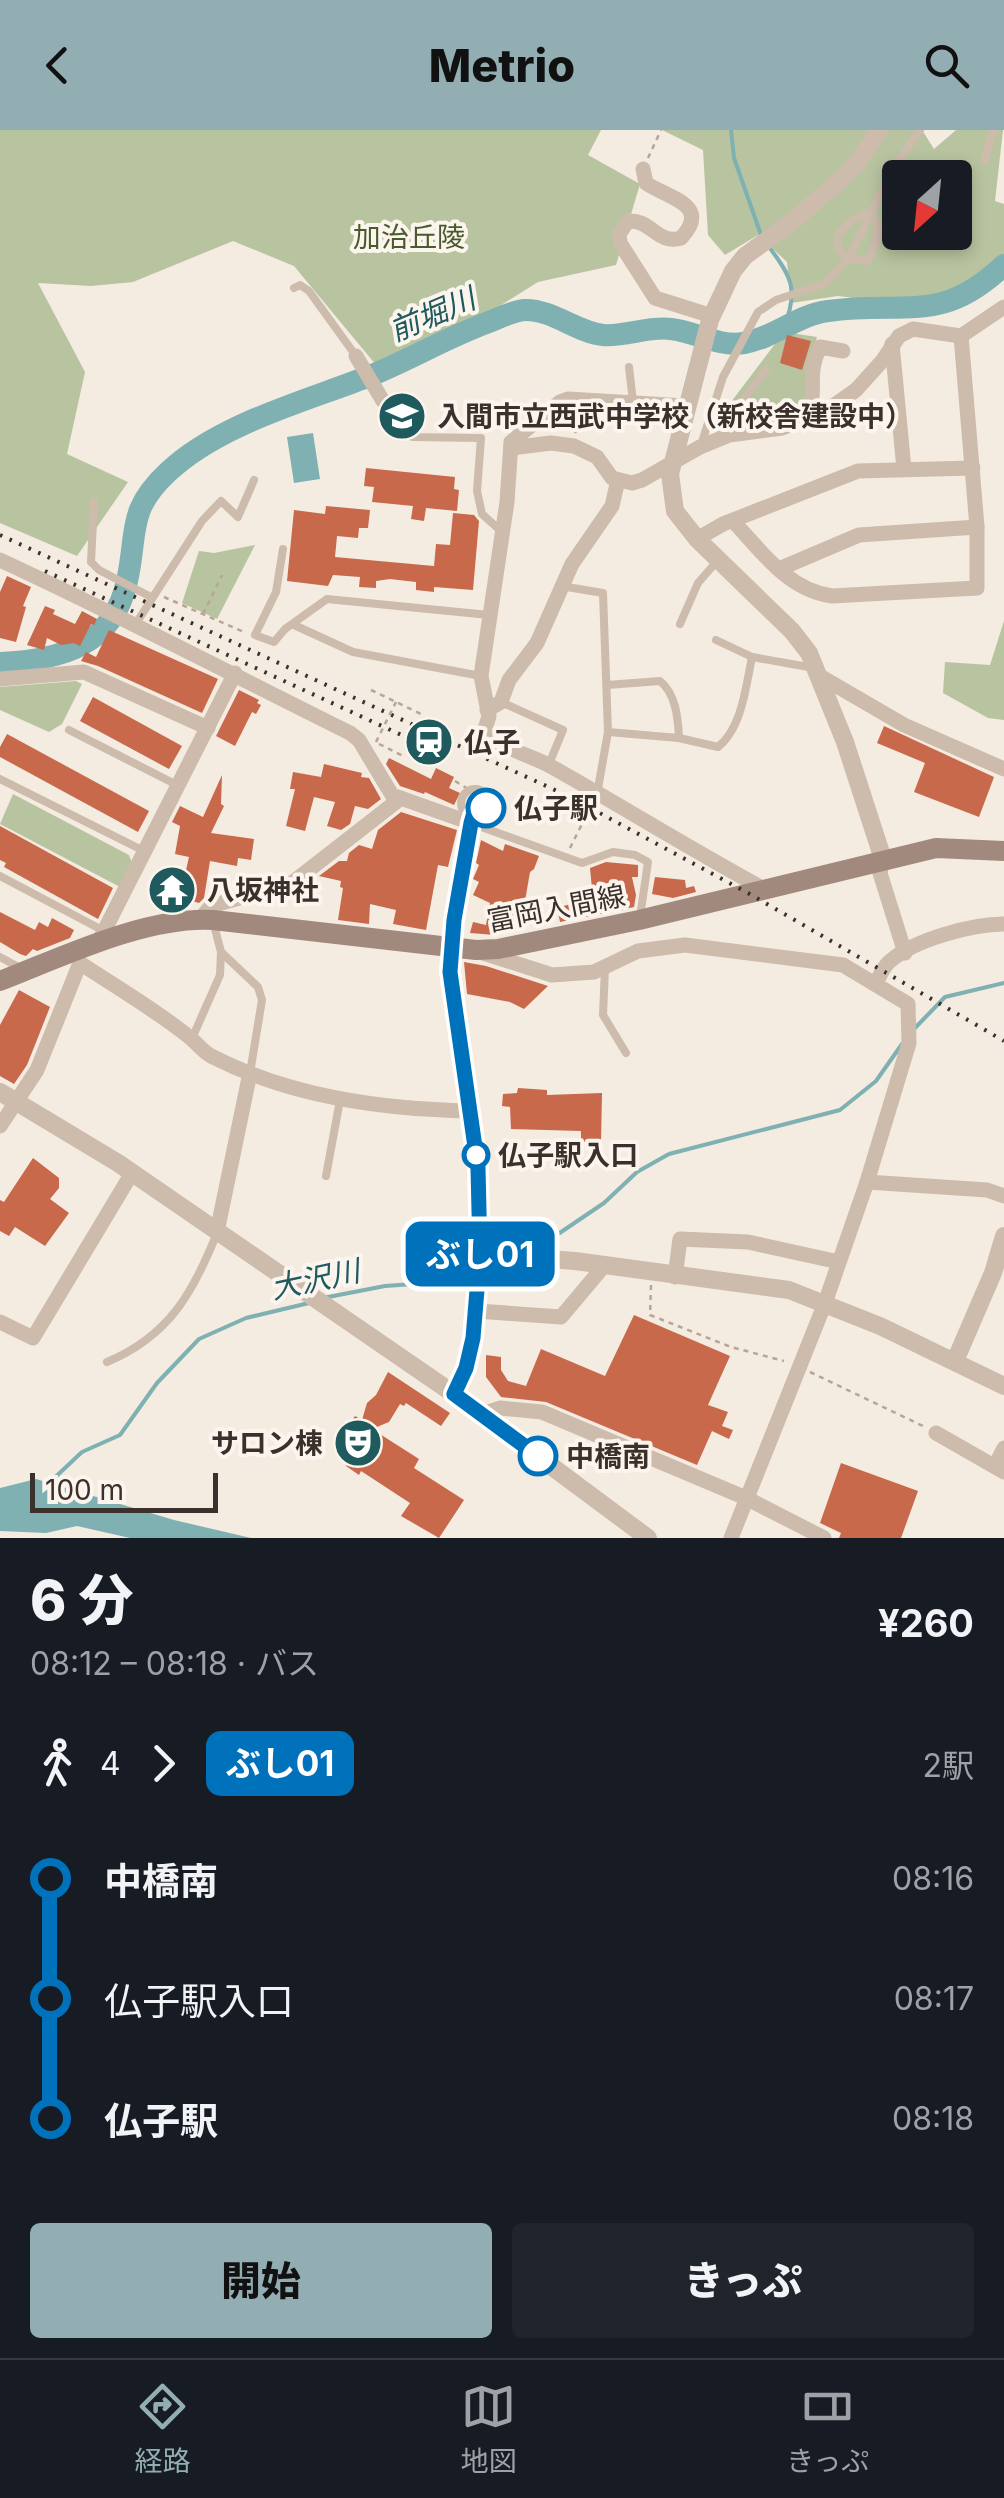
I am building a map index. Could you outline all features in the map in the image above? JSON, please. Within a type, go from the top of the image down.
[{"type":"main road","name":"富岡入間線","points":[[0,981],[77,958],[101,938],[207,920],[476,950],[639,920],[936,848],[1004,851]]},
{"type":"street","points":[[879,130],[858,162],[733,271],[711,318],[685,406],[672,464],[671,490],[675,511],[698,539],[792,631],[809,653],[845,742],[883,859],[880,873],[904,953]]},
{"type":"street","points":[[643,168],[646,183],[685,204],[691,215],[689,228],[681,238],[670,240],[661,238],[645,223],[628,221],[619,234],[620,243],[655,298],[711,318]]},
{"type":"street","points":[[511,448],[565,443],[597,456],[607,472],[618,480],[642,480],[706,444],[822,414],[856,390],[898,336],[913,329],[961,336],[1004,307]]},
{"type":"street","points":[[733,521],[791,582],[812,593],[832,596],[977,588],[977,527],[961,336]]},
{"type":"street","points":[[892,344],[904,469]]},
{"type":"street","points":[[804,421],[813,405],[810,367],[820,346],[843,351]]},
{"type":"street","points":[[356,356],[383,401]]},
{"type":"street","points":[[494,706],[481,676],[511,448],[518,434],[562,401],[685,406]]},
{"type":"street","points":[[698,539],[858,471],[972,468]]},
{"type":"street","points":[[618,480],[612,506],[560,586],[543,632],[494,706],[487,734],[548,764],[595,798],[764,888]]},
{"type":"street","points":[[779,569],[859,534],[977,527]]},
{"type":"street","points":[[0,560],[114,613],[350,733],[359,740],[392,794],[472,820],[451,947],[453,1000],[478,1168],[480,1261],[478,1302],[466,1368],[454,1394]]},
{"type":"street","points":[[0,678],[84,672],[208,728]]},
{"type":"street","points":[[816,672],[902,724],[1004,769]]},
{"type":"street","points":[[101,938],[234,673]]},
{"type":"street","points":[[207,920],[211,906],[292,883],[401,798]]},
{"type":"street","points":[[875,984],[887,964],[904,953],[975,924],[1004,924]]},
{"type":"street","points":[[476,950],[552,975],[594,972],[638,950],[685,945],[843,964],[908,1004],[910,1043],[868,1182],[825,1303],[731,1538]]},
{"type":"street","points":[[0,1126],[37,1070],[77,958],[188,1036],[206,1054],[250,1073],[340,1100],[382,1107],[470,1111]]},
{"type":"street","points":[[217,1232],[250,1073]]},
{"type":"street","points":[[0,1092],[132,1173],[454,1394],[648,1538]]},
{"type":"street","points":[[0,1322],[33,1338],[132,1173]]},
{"type":"street","points":[[868,1182],[973,1189],[1004,1196]]},
{"type":"street","points":[[955,1360],[993,1273],[1004,1236]]},
{"type":"street","points":[[674,1277],[680,1239],[748,1242],[839,1262]]},
{"type":"street","points":[[480,1261],[604,1266],[774,1287],[825,1303],[1004,1386]]},
{"type":"street","points":[[478,1302],[561,1317],[604,1266]]},
{"type":"street","points":[[482,1414],[500,1408],[542,1412],[746,1498],[824,1538]]},
{"type":"street","points":[[936,1433],[999,1469],[1004,1448]]},
{"type":"lane","points":[[706,444],[712,405],[739,344],[762,308],[824,284],[848,259],[894,167],[920,130]]},
{"type":"lane","points":[[985,160],[992,130]]},
{"type":"lane","points":[[871,215],[878,228],[872,257],[868,262],[848,259],[837,244],[840,230],[857,217],[871,215]]},
{"type":"lane","points":[[294,288],[300,286],[309,291],[356,356]]},
{"type":"lane","points":[[630,366],[633,402]]},
{"type":"lane","points":[[706,444],[766,369]]},
{"type":"lane","points":[[383,401],[412,437],[481,438],[476,491],[482,514],[501,531]]},
{"type":"lane","points":[[136,626],[202,520],[220,500],[238,517],[254,480]]},
{"type":"lane","points":[[94,502],[91,562],[98,570],[153,594]]},
{"type":"lane","points":[[282,549],[276,592],[254,635],[274,642],[327,599],[489,615]]},
{"type":"lane","points":[[680,624],[698,583],[718,560]]},
{"type":"lane","points":[[560,586],[603,593],[608,732],[595,798]]},
{"type":"lane","points":[[294,624],[353,652],[481,676]]},
{"type":"lane","points":[[716,640],[752,658],[816,672]]},
{"type":"lane","points":[[608,732],[678,738],[718,747],[738,716],[752,658]]},
{"type":"lane","points":[[607,685],[660,681],[668,687],[677,715],[678,738]]},
{"type":"lane","points":[[494,706],[563,730],[548,764]]},
{"type":"lane","points":[[69,730],[179,786]]},
{"type":"lane","points":[[0,779],[146,852]]},
{"type":"lane","points":[[472,820],[482,817],[490,799],[468,789],[460,807],[472,820],[582,862],[614,852],[635,855],[648,862],[639,920]]},
{"type":"lane","points":[[0,876],[101,938]]},
{"type":"lane","points":[[207,920],[221,952],[258,987],[262,1000],[250,1073]]},
{"type":"lane","points":[[188,1036],[194,1034],[220,975],[221,952]]},
{"type":"lane","points":[[0,957],[26,971]]},
{"type":"lane","points":[[605,968],[603,1015],[626,1053]]},
{"type":"lane","points":[[326,1176],[340,1100]]},
{"type":"lane","points":[[108,1362],[137,1350],[186,1301],[217,1232]]},
{"type":"path","points":[[643,168],[661,130]]},
{"type":"path","points":[[562,401],[571,427],[597,456]]},
{"type":"path","points":[[203,615],[222,575]]},
{"type":"path","points":[[153,594],[254,635]]},
{"type":"path","points":[[371,690],[421,714]]},
{"type":"path","points":[[396,702],[376,742],[404,757]]},
{"type":"path","points":[[456,780],[468,789]]},
{"type":"path","points":[[570,848],[595,798]]},
{"type":"path","points":[[651,1274],[650,1315],[731,1347],[799,1366],[936,1433]]},
{"type":"green space","name":"加治丘陵","points":[[0,130],[601,130],[588,155],[640,184],[616,265],[538,282],[386,377],[294,266],[233,241],[133,282],[91,286],[38,283],[85,372],[67,454],[128,482],[77,556],[0,523]]},
{"type":"green space","points":[[662,130],[922,130],[934,149],[956,130],[1003,130],[995,201],[1004,204],[1004,275],[919,306],[838,296],[791,303],[787,262],[758,235],[725,255],[708,235],[703,150]]},
{"type":"green space","points":[[784,332],[817,337],[807,370],[806,412],[748,428],[715,423]]},
{"type":"green space","points":[[255,545],[217,619],[182,603],[199,551],[214,553]]},
{"type":"green space","points":[[1004,621],[1004,720],[988,718],[943,693],[945,662],[990,665]]},
{"type":"green space","points":[[76,681],[82,684],[62,724],[49,732],[0,710],[0,687]]},
{"type":"green space","points":[[13,794],[129,855],[132,863],[120,887],[0,824]]},
{"type":"water","points":[[313,433],[320,479],[294,483],[287,437]]},
{"type":"water","points":[[36,1479],[174,1520],[251,1538],[130,1538],[77,1526],[46,1533],[0,1531],[0,1488]]},
{"type":"building","points":[[787,335],[811,341],[802,370],[780,363]]},
{"type":"building","points":[[366,468],[455,477],[454,489],[459,490],[457,511],[426,508],[424,521],[411,519],[413,506],[372,502],[374,487],[364,486]]},
{"type":"building","points":[[326,506],[370,510],[368,528],[359,528],[358,538],[337,536],[335,557],[434,566],[436,544],[450,545],[453,513],[474,515],[479,521],[473,590],[416,590],[416,582],[390,579],[376,581],[376,588],[359,587],[360,577],[333,575],[328,586],[287,581],[294,510],[325,514]]},
{"type":"building","points":[[7,576],[31,587],[16,642],[0,638],[0,592]]},
{"type":"building","points":[[45,606],[75,624],[82,611],[97,619],[80,646],[61,645],[47,638],[44,650],[27,645]]},
{"type":"building","points":[[109,630],[218,679],[202,713],[81,661],[86,652],[96,657]]},
{"type":"building","points":[[239,690],[259,700],[261,705],[256,714],[252,712],[235,746],[216,736]]},
{"type":"building","points":[[93,697],[182,746],[169,769],[80,721]]},
{"type":"building","points":[[884,726],[994,777],[979,817],[914,792],[925,763],[877,743]]},
{"type":"building","points":[[7,734],[149,811],[138,832],[0,757]]},
{"type":"building","points":[[389,758],[431,779],[436,768],[454,777],[449,788],[460,793],[454,805],[400,786],[386,764]]},
{"type":"building","points":[[324,764],[362,773],[361,777],[369,778],[381,799],[368,809],[355,806],[350,824],[341,830],[327,826],[335,802],[314,797],[305,831],[286,826],[295,789],[290,789],[293,772],[321,777]]},
{"type":"building","points":[[222,775],[224,806],[211,833],[254,839],[251,860],[238,858],[237,866],[210,861],[204,898],[199,903],[192,901],[194,893],[187,892],[189,880],[184,879],[189,857],[175,854],[180,826],[172,822],[180,806],[203,817]]},
{"type":"building","points":[[401,812],[457,830],[448,867],[438,865],[426,930],[393,924],[396,910],[370,904],[369,924],[338,920],[341,881],[319,876],[339,861],[347,861],[349,853],[359,845],[372,849],[378,830]]},
{"type":"building","points":[[0,826],[113,888],[98,919],[4,867],[6,863],[0,860]]},
{"type":"building","points":[[481,840],[503,851],[505,844],[539,856],[530,872],[520,930],[498,926],[495,935],[470,933],[473,922],[486,925],[490,903],[473,895],[479,882],[473,879],[479,865],[476,863]]},
{"type":"building","points":[[606,862],[638,865],[638,877],[632,877],[634,907],[560,922],[558,912],[564,911],[563,906],[593,899],[590,868]]},
{"type":"building","points":[[655,877],[685,880],[686,888],[694,886],[696,892],[673,898],[652,894]]},
{"type":"building","points":[[0,912],[35,930],[39,922],[48,927],[52,918],[74,930],[70,938],[37,951],[33,949],[26,956],[0,942]]},
{"type":"building","points":[[464,962],[548,986],[524,1009],[510,1002],[467,994]]},
{"type":"building","points":[[19,990],[50,1007],[27,1065],[14,1084],[0,1076],[0,1025]]},
{"type":"building","points":[[518,1088],[547,1090],[547,1095],[602,1093],[601,1142],[581,1142],[581,1131],[511,1129],[510,1107],[502,1106],[503,1094],[517,1093]]},
{"type":"building","points":[[33,1158],[59,1178],[59,1188],[50,1199],[69,1213],[45,1246],[15,1227],[9,1236],[0,1231],[0,1200],[4,1202]]},
{"type":"building","points":[[634,1315],[730,1356],[708,1405],[728,1412],[722,1426],[733,1430],[729,1439],[712,1431],[697,1465],[546,1402],[501,1397],[486,1377],[486,1355],[501,1357],[501,1370],[508,1381],[526,1386],[541,1349],[605,1376]]},
{"type":"building","points":[[388,1372],[450,1413],[441,1426],[406,1403],[400,1404],[389,1422],[372,1429],[419,1459],[414,1468],[464,1500],[439,1538],[401,1516],[410,1503],[361,1471],[359,1475],[346,1466],[351,1457],[340,1450],[353,1429],[348,1426],[355,1416],[362,1420],[367,1403]]},
{"type":"building","points":[[841,1463],[918,1491],[901,1538],[839,1538],[841,1533],[820,1523]]},
{"type":"waterway","points":[[731,130],[734,158],[761,235]]},
{"type":"waterway","points":[[769,247],[791,285],[791,304],[784,328]]},
{"type":"waterway","name":"前堀川","points":[[0,663],[62,653],[80,646],[110,621],[127,581],[139,511],[155,486],[189,455],[238,427],[372,375],[506,315],[534,311],[603,335],[662,328],[725,343],[744,343],[828,311],[940,303],[981,284],[1004,265]]},
{"type":"waterway","name":"大沢川","points":[[914,1029],[945,997],[1004,983]]},
{"type":"waterway","name":"大沢川","points":[[533,1251],[604,1203],[637,1172],[669,1154],[840,1110],[876,1081],[902,1044]]},
{"type":"waterway","name":"大沢川","points":[[486,1278],[514,1265]]},
{"type":"waterway","name":"大沢川","points":[[323,1298],[385,1286],[472,1280]]},
{"type":"waterway","name":"大沢川","points":[[48,1484],[82,1452],[120,1435],[157,1383],[199,1339],[246,1318],[309,1303]]},
{"type":"railway","points":[[0,535],[568,796],[748,893],[1004,1041]]},
{"type":"railway","points":[[45,571],[445,755]]},
{"type":"bus line","name":"ぶし01","points":[[486,808],[482,817],[473,816],[471,823],[451,947],[453,1000],[480,1200],[475,1326],[466,1368],[454,1394],[538,1456]]},
{"type":"place","name":"入間市立西武中学校（新校舎建設中）","points":[[402,416]]},
{"type":"place","name":"仏子","points":[[429,742]]},
{"type":"place","name":"仏子駅","points":[[486,808]]},
{"type":"place","name":"八坂神社","points":[[172,890]]},
{"type":"place","name":"仏子駅入口","points":[[476,1155]]},
{"type":"place","name":"サロン棟","points":[[358,1443]]},
{"type":"place","name":"中橋南","points":[[538,1456]]}]
